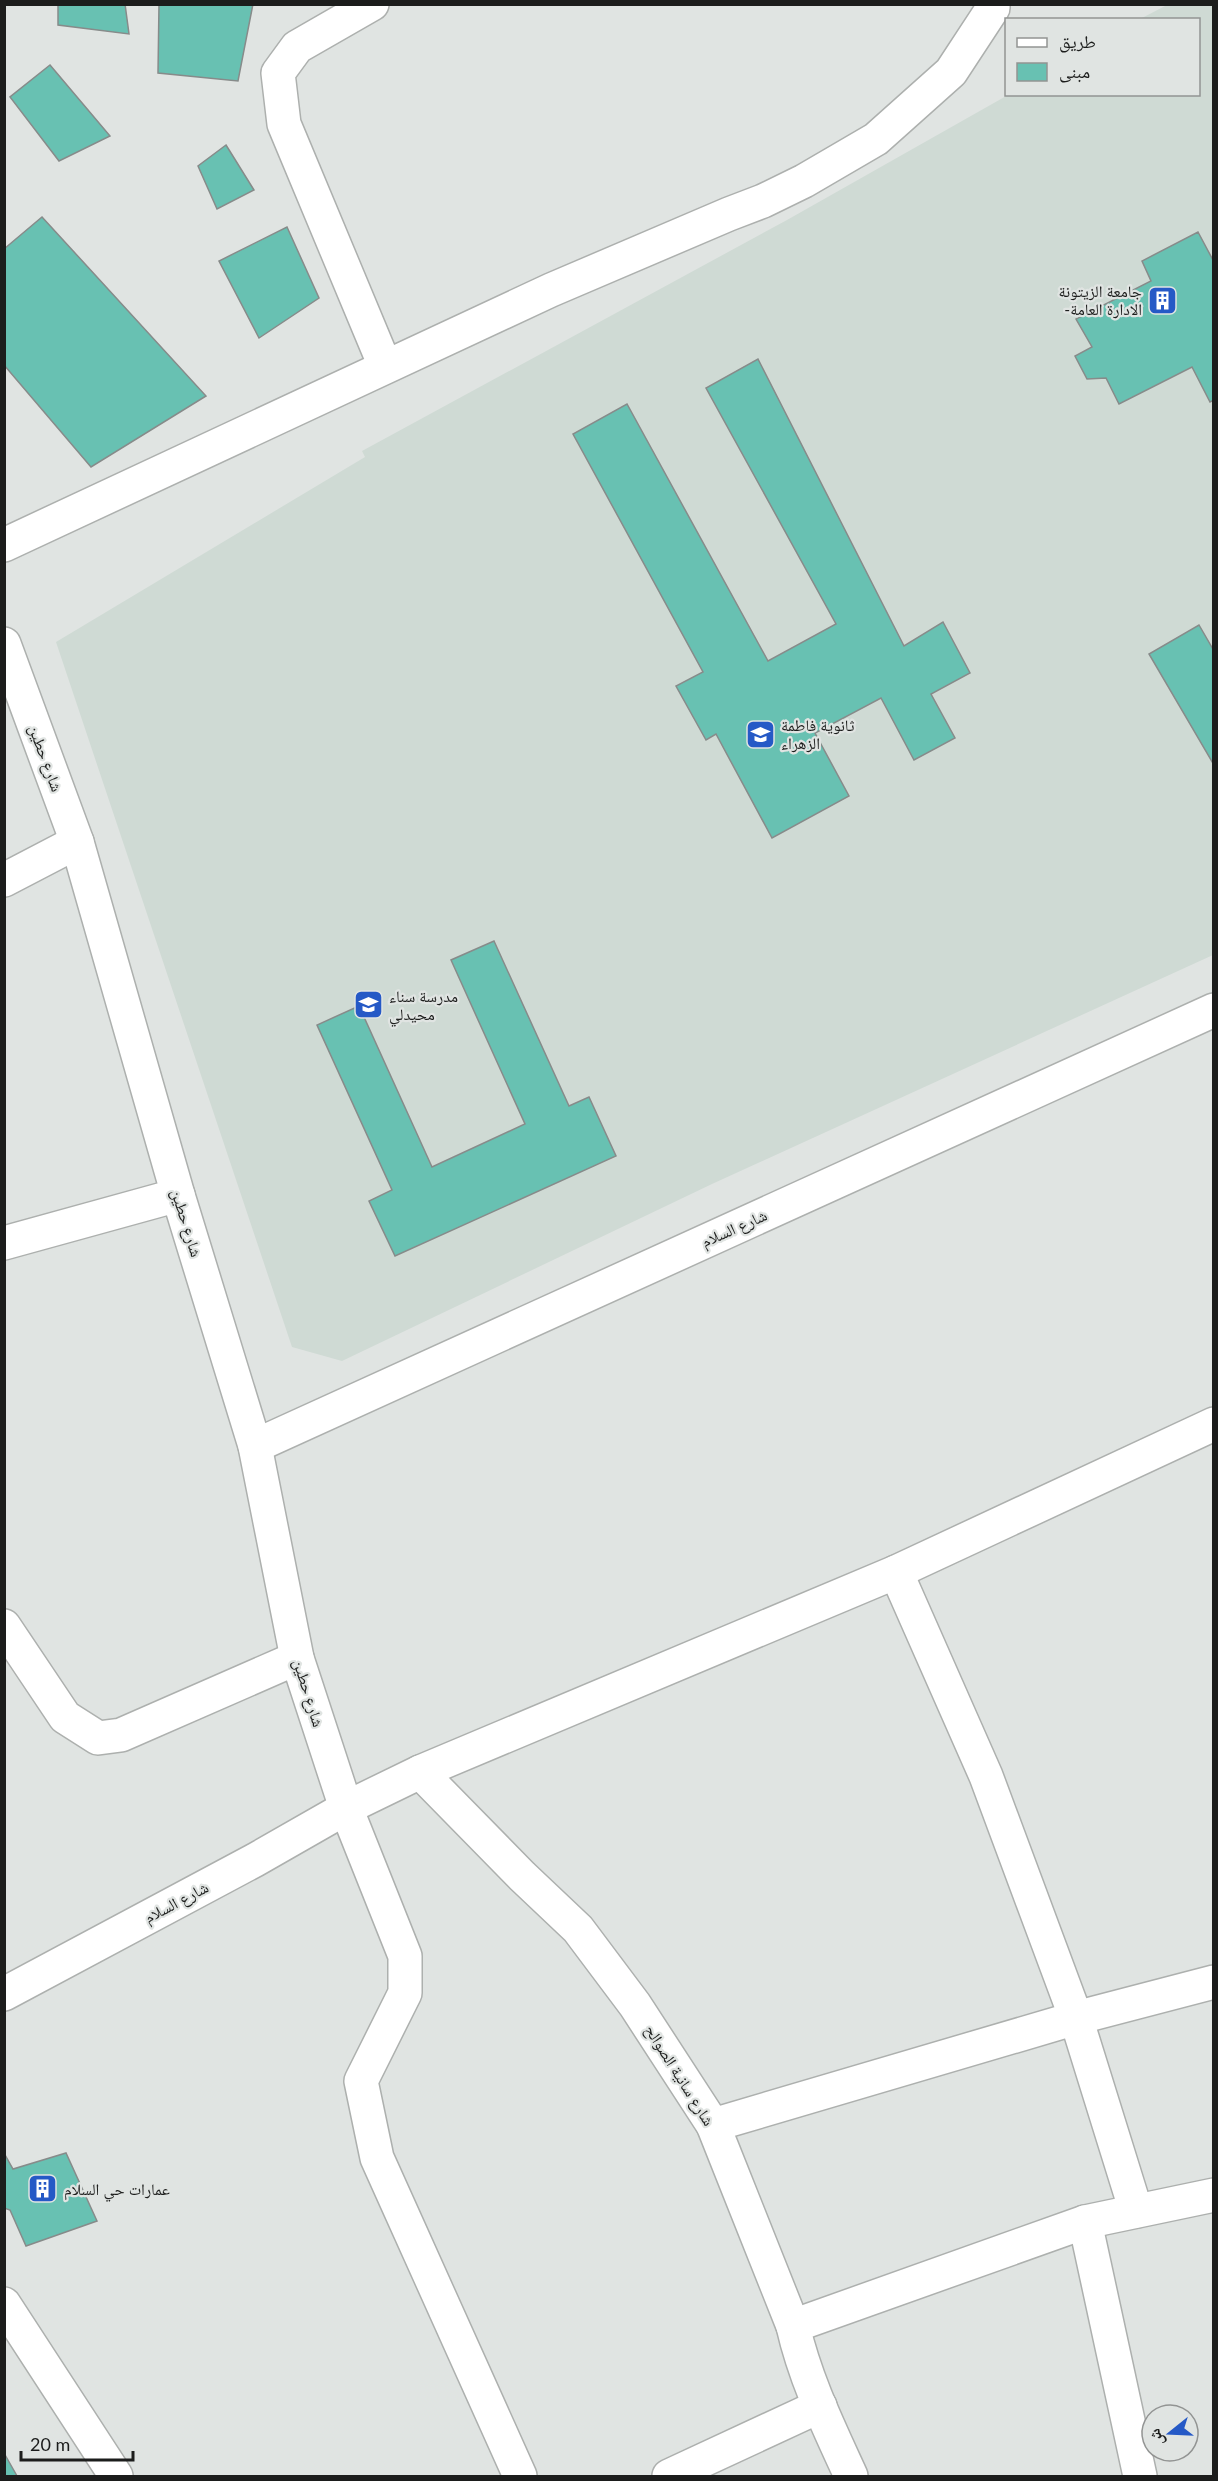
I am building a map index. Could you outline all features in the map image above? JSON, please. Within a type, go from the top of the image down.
[{"type":"street","points":[[372,4],[297,47],[278,73],[284,124],[386,366]]},
{"type":"street","points":[[4,545],[551,290],[763,201],[804,181],[876,139],[951,72],[993,8],[993,4]]},
{"type":"street","name":"شارع حطين","points":[[4,644],[77,843],[178,1195],[255,1446],[297,1658],[346,1808],[405,1956],[405,1993],[361,2081],[376,2158],[520,2476]]},
{"type":"street","points":[[4,880],[77,843]]},
{"type":"street","name":"شارع السلام","points":[[255,1446],[1214,1010]]},
{"type":"street","points":[[4,1243],[178,1195]]},
{"type":"street","name":"شارع السلام","points":[[4,1994],[255,1860],[346,1808],[420,1772],[896,1572],[1214,1424]]},
{"type":"street","points":[[896,1572],[987,1776],[1076,2018],[1136,2211]]},
{"type":"street","points":[[4,1626],[65,1717],[98,1738],[121,1735],[297,1658]]},
{"type":"street","name":"شارع سانية الصوالح","points":[[420,1772],[522,1876],[578,1929],[635,2005],[713,2125],[794,2326],[799,2350],[820,2406],[851,2476]]},
{"type":"street","points":[[713,2125],[1076,2018],[1214,1982]]},
{"type":"street","points":[[794,2326],[1085,2222],[1214,2196]]},
{"type":"street","points":[[1085,2222],[1140,2476]]},
{"type":"street","points":[[4,2304],[116,2476]]},
{"type":"street","points":[[669,2476],[820,2406]]},
{"type":"shaded area","points":[[1167,5],[1213,5],[1213,955],[712,1184],[342,1361],[292,1347],[56,642],[365,457],[362,451],[787,220],[1006,96],[1200,96],[1200,18],[1142,18]]},
{"type":"building","points":[[58,4],[125,4],[129,34],[58,25]]},
{"type":"building","points":[[159,4],[253,4],[238,81],[158,73]]},
{"type":"building","points":[[50,65],[110,136],[59,161],[10,97]]},
{"type":"building","points":[[226,145],[254,190],[217,209],[198,166]]},
{"type":"building","points":[[42,217],[206,396],[91,467],[4,365],[4,249]]},
{"type":"building","points":[[287,227],[319,298],[259,338],[219,261]]},
{"type":"building","name":"جامعة الزيتونة -الادارة العامة","points":[[1198,232],[1214,262],[1214,400],[1210,402],[1192,367],[1119,404],[1106,378],[1087,379],[1075,356],[1092,347],[1076,319],[1151,281],[1142,261]]},
{"type":"building","points":[[758,359],[904,646],[943,622],[970,673],[931,694],[955,738],[914,760],[881,698],[815,733],[849,796],[772,838],[716,734],[706,740],[676,686],[703,672],[573,434],[627,404],[768,661],[836,624],[706,388]]},
{"type":"building","points":[[1199,625],[1214,651],[1214,765],[1149,654]]},
{"type":"building","points":[[494,941],[569,1106],[589,1097],[616,1156],[395,1256],[369,1201],[392,1190],[317,1025],[359,1006],[432,1167],[525,1124],[451,960]]},
{"type":"building","name":"عمارات حي السلام","points":[[4,2153],[13,2169],[66,2153],[97,2221],[26,2246],[10,2210],[4,2208]]},
{"type":"building","points":[[4,2453],[17,2476],[4,2476]]},
{"type":"place","name":"جامعة الزيتونة -الادارة العامة","points":[[1163,300]]},
{"type":"place","name":"ثانوية فاطمة الزهراء","points":[[760,734]]},
{"type":"place","name":"مدرسة سناء محيدلي","points":[[368,1005]]},
{"type":"place","name":"عمارات حي السلام","points":[[43,2189]]}]
